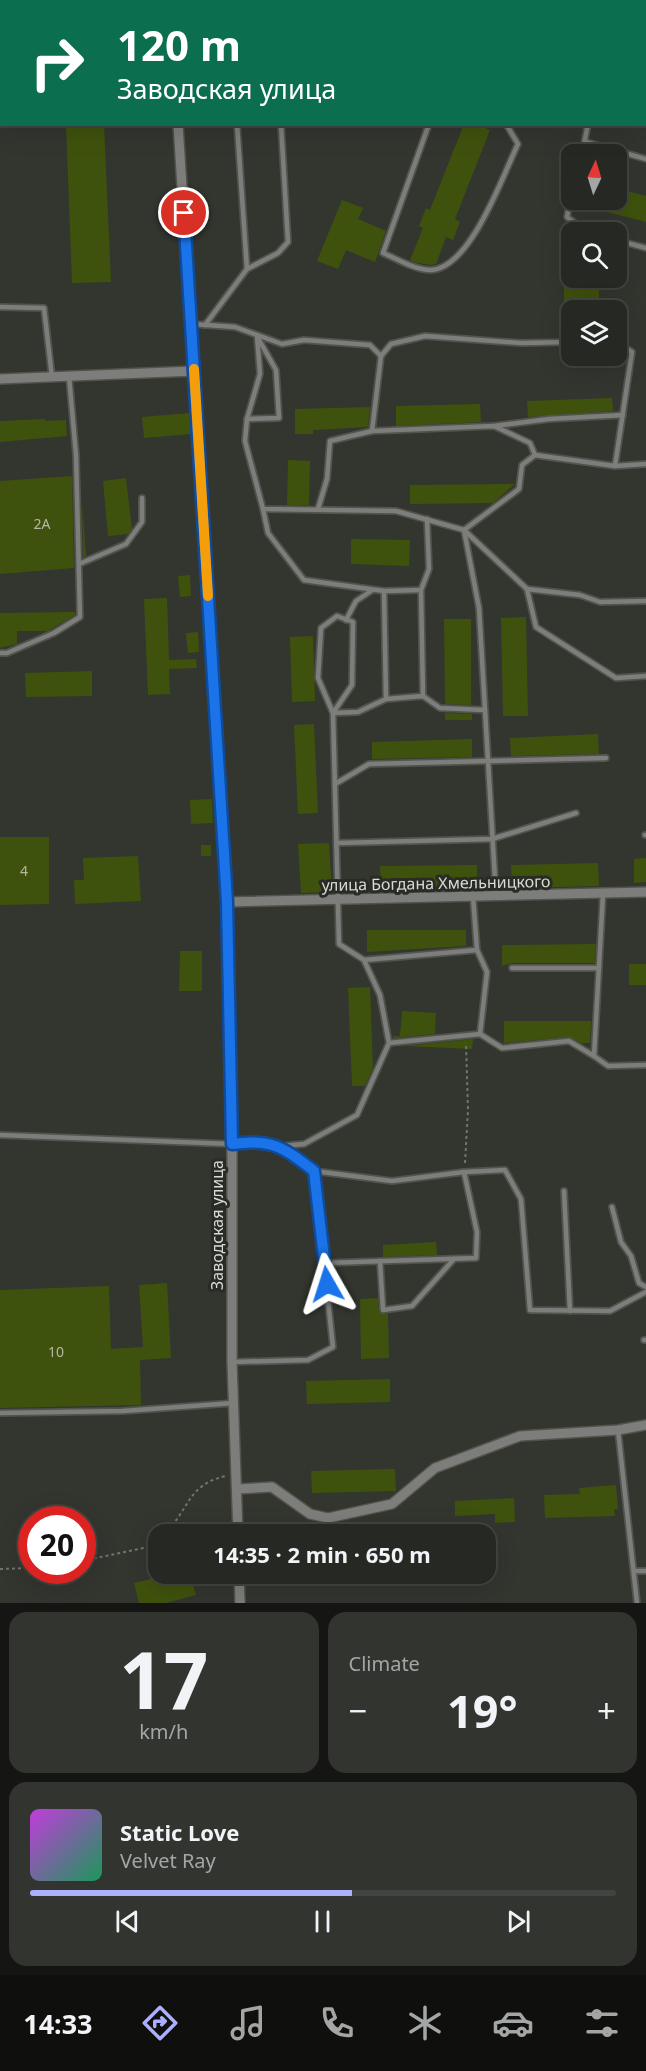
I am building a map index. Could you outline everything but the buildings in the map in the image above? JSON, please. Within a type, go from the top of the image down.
[{"type":"street","name":"Заводская улица","points":[[178,126],[227,902],[232,1144],[232,1362],[238,1524]]},
{"type":"street","points":[[0,379],[194,371]]},
{"type":"street","name":"улица Богдана Хмельницкого","points":[[227,902],[646,892]]},
{"type":"street","points":[[237,1489],[272,1487],[310,1514],[328,1518],[392,1504],[435,1468],[520,1436],[618,1430],[646,1425]]},
{"type":"street","points":[[239,1584],[240,1603]]},
{"type":"lane","points":[[237,126],[247,268]]},
{"type":"lane","points":[[205,325],[247,268],[278,253],[288,242],[281,126]]},
{"type":"lane","points":[[428,126],[383,253],[408,264],[431,270],[449,265],[474,237],[518,144],[507,126]]},
{"type":"lane","points":[[588,126],[586,142],[646,159]]},
{"type":"lane","points":[[568,210],[567,217],[574,222]]},
{"type":"lane","points":[[627,243],[646,248]]},
{"type":"lane","points":[[0,307],[44,308],[52,377]]},
{"type":"lane","points":[[192,324],[235,327],[282,344],[304,340],[370,345],[381,356]]},
{"type":"lane","points":[[247,419],[279,418],[276,370],[257,335]]},
{"type":"lane","points":[[257,335],[260,374],[247,419],[244,441],[268,533],[304,580],[371,590],[421,590]]},
{"type":"lane","points":[[372,431],[381,356],[391,344],[425,336],[520,343],[561,342]]},
{"type":"lane","points":[[615,466],[632,352],[627,349]]},
{"type":"lane","points":[[0,660],[7,653],[54,633],[80,617],[76,455],[69,376]]},
{"type":"lane","points":[[318,509],[327,479],[330,441],[372,431],[495,426],[549,418],[623,415]]},
{"type":"lane","points":[[495,426],[530,443],[535,456]]},
{"type":"lane","points":[[464,530],[519,489],[522,465],[535,456],[615,466],[646,464]]},
{"type":"lane","points":[[79,564],[126,544],[142,522],[142,498]]},
{"type":"lane","points":[[263,509],[396,511],[464,530],[527,590],[536,627],[616,678],[646,676]]},
{"type":"lane","points":[[423,696],[421,590],[429,569],[427,519]]},
{"type":"lane","points":[[464,530],[479,608],[496,896]]},
{"type":"lane","points":[[346,620],[356,601],[371,590]]},
{"type":"lane","points":[[527,590],[580,595],[600,602],[646,601]]},
{"type":"lane","points":[[384,591],[386,699]]},
{"type":"lane","points":[[0,1135],[232,1144],[254,1140],[282,1146],[304,1144],[357,1115],[389,1043],[380,995],[364,960],[339,944],[333,712],[318,678],[321,628],[337,616],[353,622],[352,685],[333,712]]},
{"type":"lane","points":[[0,653],[7,653]]},
{"type":"lane","points":[[333,712],[358,712],[386,699],[423,696],[440,708],[485,710]]},
{"type":"lane","points":[[335,784],[369,764],[606,758]]},
{"type":"lane","points":[[337,843],[492,839],[576,813]]},
{"type":"lane","points":[[594,1056],[603,894]]},
{"type":"lane","points":[[473,896],[477,950],[487,972],[480,1034]]},
{"type":"lane","points":[[364,960],[477,950]]},
{"type":"lane","points":[[512,968],[599,968]]},
{"type":"lane","points":[[389,1043],[480,1034],[501,1048],[569,1041],[608,1066],[646,1065]]},
{"type":"lane","points":[[282,1146],[314,1171],[392,1181],[464,1172],[505,1170],[521,1199],[530,1310],[609,1311],[646,1292]]},
{"type":"lane","points":[[232,1362],[308,1360],[333,1347],[314,1171]]},
{"type":"lane","points":[[325,1263],[476,1258],[477,1232],[464,1172]]},
{"type":"lane","points":[[564,1191],[570,1311]]},
{"type":"lane","points":[[612,1207],[621,1242],[631,1256],[639,1283],[646,1287]]},
{"type":"lane","points":[[380,1261],[383,1310],[412,1306],[453,1259]]},
{"type":"lane","points":[[0,1413],[123,1411],[234,1403]]},
{"type":"lane","points":[[618,1430],[637,1603]]},
{"type":"lane","points":[[634,1571],[646,1570]]},
{"type":"path","points":[[464,1172],[468,1110],[466,1036]]},
{"type":"path","points":[[173,1524],[190,1497],[208,1480],[236,1474]]},
{"type":"path","points":[[96,1558],[148,1547]]},
{"type":"path","points":[[0,1569],[18,1568]]},
{"type":"slow traffic","points":[[194,369],[208,596]]},
{"type":"route","points":[[184,213],[227,902],[232,1144],[254,1140],[282,1146],[314,1171],[327,1284]]}]
